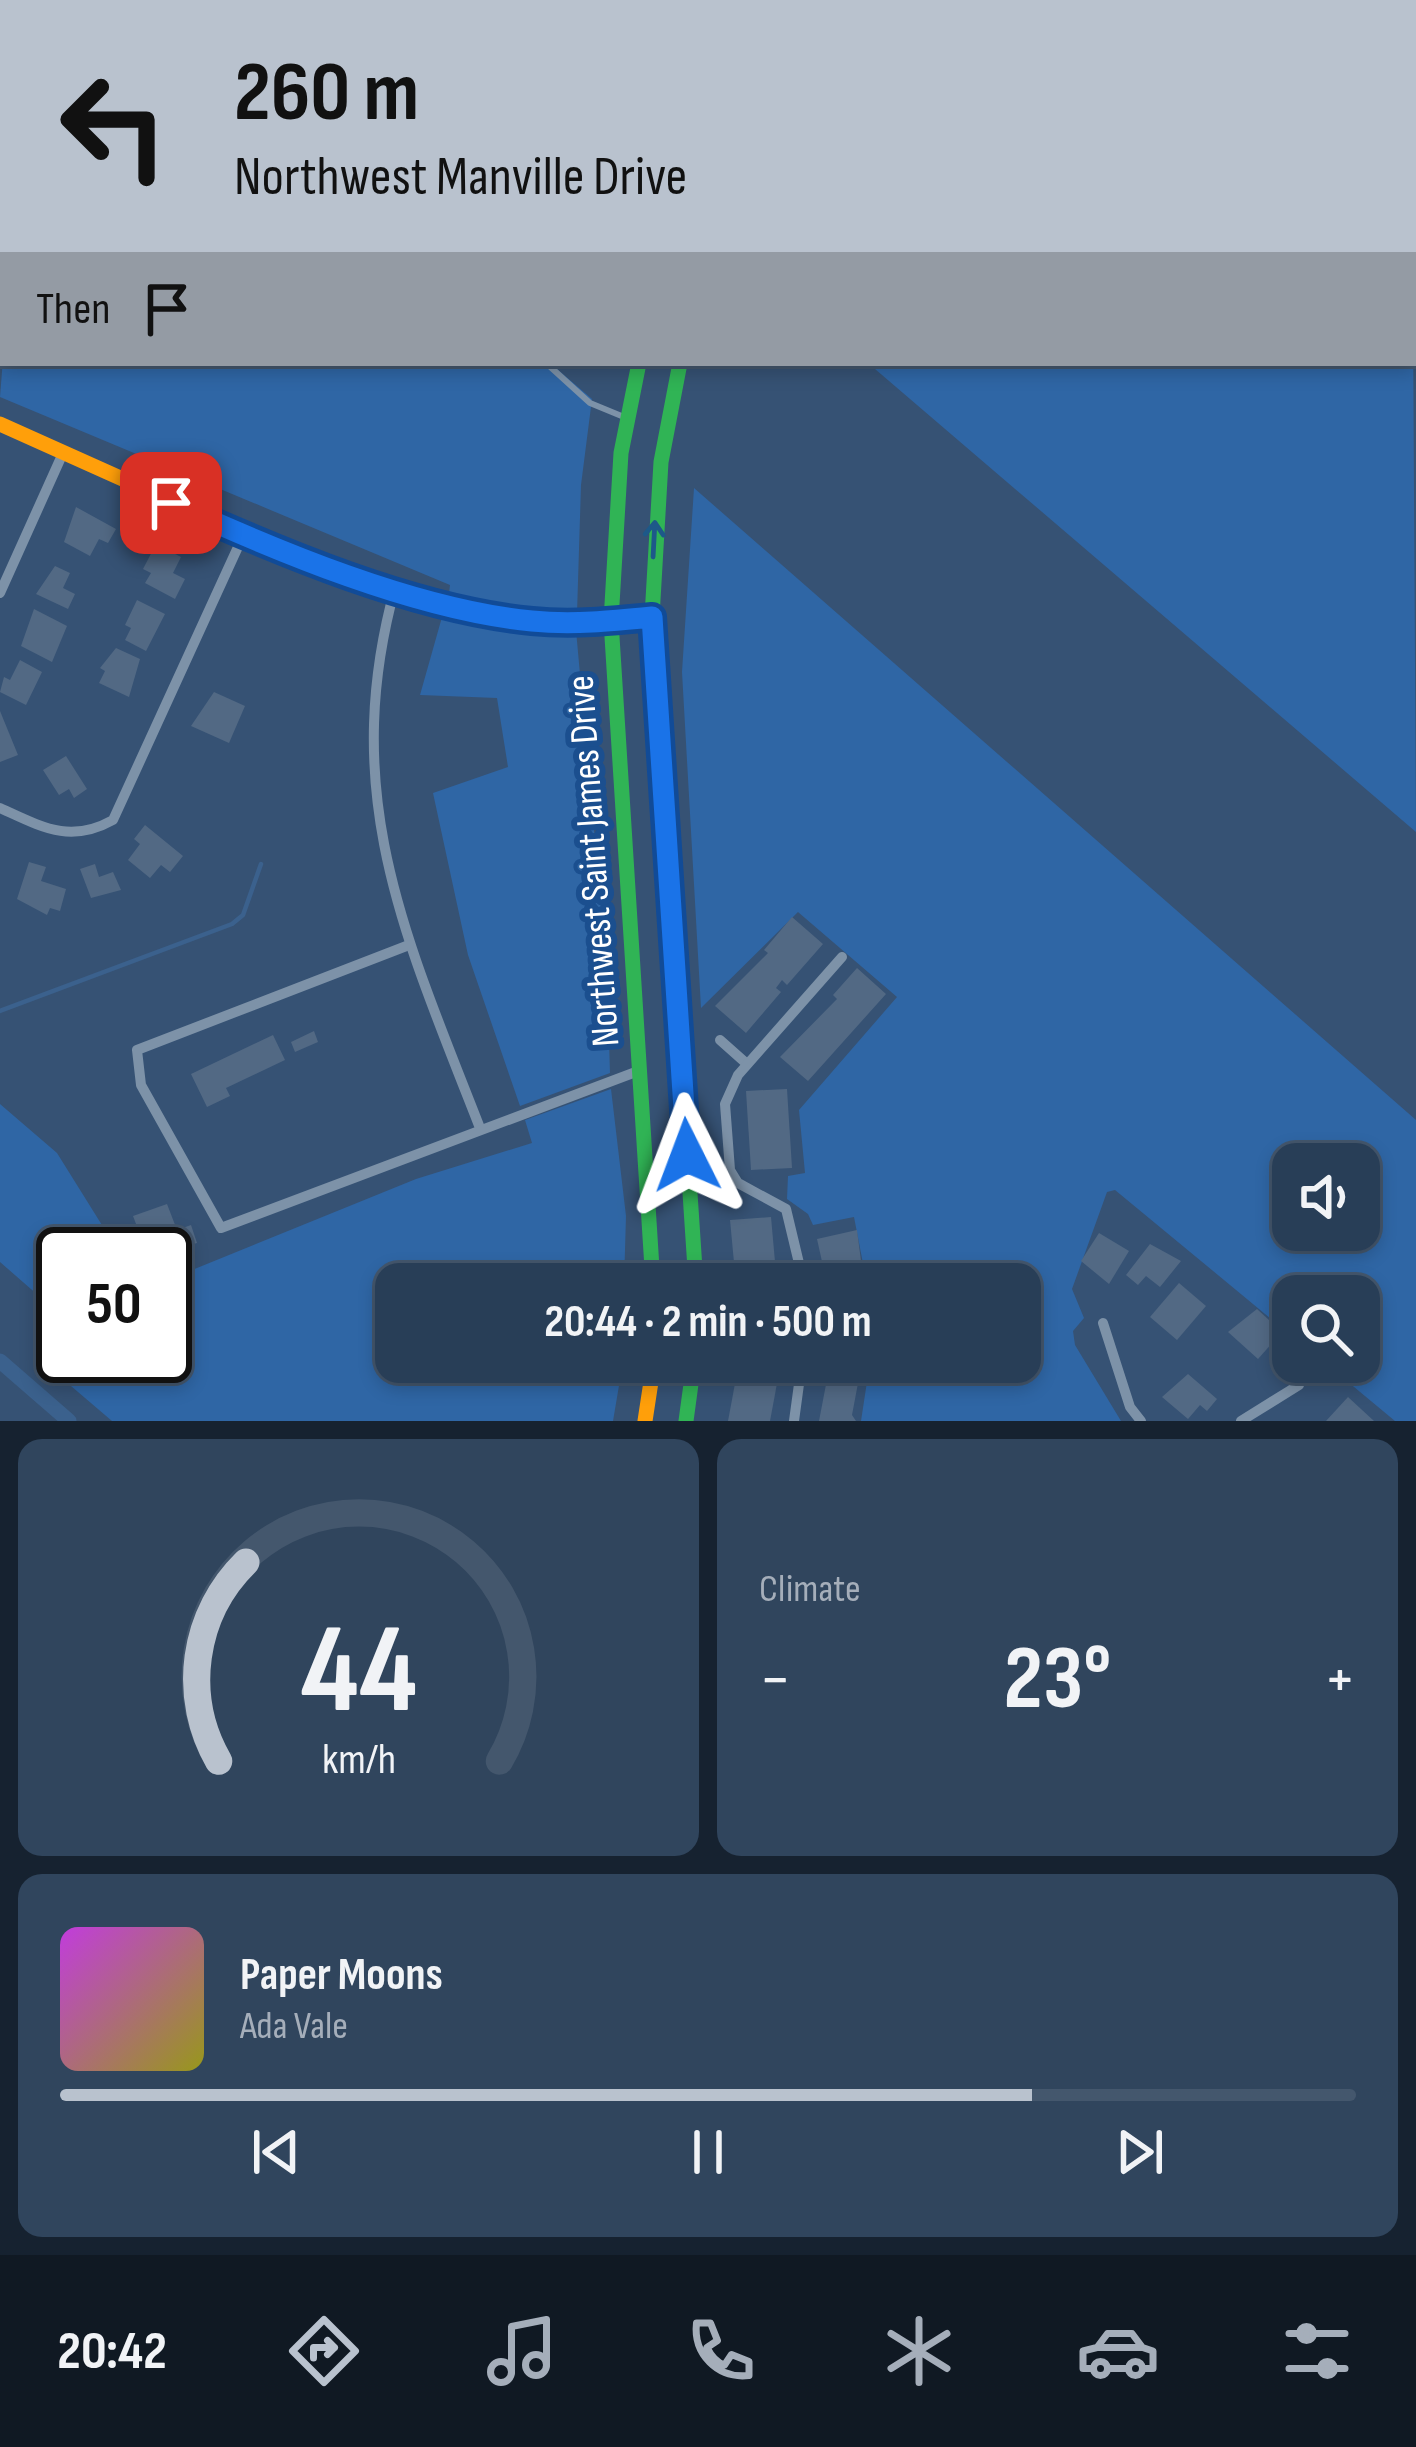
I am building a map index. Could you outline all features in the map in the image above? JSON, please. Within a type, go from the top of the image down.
[{"type":"main road","name":"Northwest Saint James Drive","points":[[638,366],[612,536],[611,621],[652,1263]]},
{"type":"main road","points":[[680,366],[655,517],[652,617],[695,1263]]},
{"type":"main road","points":[[0,424],[312,564],[529,621],[652,617]]},
{"type":"main road","points":[[645,1421],[651,1383]]},
{"type":"main road","points":[[686,1421],[691,1383]]},
{"type":"street","points":[[0,593],[63,453]]},
{"type":"street","points":[[0,808],[59,834],[90,833],[113,820],[243,536]]},
{"type":"street","points":[[395,588],[372,719],[378,828],[409,945],[479,1128]]},
{"type":"street","points":[[409,945],[137,1050],[141,1085],[221,1228],[641,1070]]},
{"type":"street","points":[[799,1263],[786,1209],[738,1184],[730,1170],[725,1104],[747,1064],[842,957]]},
{"type":"street","points":[[720,1040],[747,1064]]},
{"type":"street","points":[[1102,1323],[1130,1407],[1141,1421]]},
{"type":"street","points":[[794,1421],[799,1383]]},
{"type":"street","points":[[1241,1421],[1298,1385]]},
{"type":"lane","points":[[549,366],[590,403],[628,418]]},
{"type":"shaded area","points":[[2,366],[554,366],[592,399],[581,485],[577,614],[530,613],[449,594],[450,585],[0,397]]},
{"type":"shaded area","points":[[872,366],[1413,366],[1416,832]]},
{"type":"shaded area","points":[[694,488],[1416,1120],[1416,1421],[1395,1421],[1349,1383],[1380,1383],[1380,1275],[1272,1275],[1272,1320],[1115,1190],[1107,1192],[1072,1289],[1084,1318],[1073,1331],[1075,1345],[1121,1421],[861,1421],[867,1383],[1041,1383],[1041,1263],[863,1263],[854,1217],[813,1225],[808,1214],[787,1199],[788,1176],[805,1173],[799,1110],[897,997],[798,912],[701,1008],[682,672]]},
{"type":"shaded area","points":[[444,610],[527,628],[576,630],[607,973],[610,1073],[520,1106],[468,955],[433,793],[508,767],[497,698],[420,695]]},
{"type":"shaded area","points":[[611,1089],[626,1216],[625,1263],[375,1263],[375,1383],[619,1383],[613,1421],[112,1421],[67,1383],[192,1383],[192,1270],[416,1179],[532,1143],[525,1120]]},
{"type":"shaded area","points":[[0,1104],[57,1153],[103,1227],[36,1227],[36,1293],[0,1262]]},
{"type":"building","points":[[76,507],[116,529],[108,543],[99,539],[90,556],[64,542]]},
{"type":"building","points":[[156,544],[181,557],[173,573],[185,579],[175,599],[145,583],[151,573],[143,569]]},
{"type":"building","points":[[55,566],[70,573],[63,588],[75,594],[68,609],[36,594]]},
{"type":"building","points":[[137,600],[165,614],[146,651],[125,640],[131,628],[125,625]]},
{"type":"building","points":[[34,609],[67,626],[52,662],[21,646]]},
{"type":"building","points":[[116,648],[140,659],[129,697],[99,683],[105,671],[100,668]]},
{"type":"building","points":[[20,660],[42,672],[26,705],[0,692],[4,677],[10,680]]},
{"type":"building","points":[[214,692],[245,706],[229,743],[191,726]]},
{"type":"building","points":[[0,711],[18,755],[0,762]]},
{"type":"building","points":[[66,756],[87,789],[74,798],[69,789],[59,795],[43,770]]},
{"type":"building","points":[[145,825],[183,856],[170,872],[161,865],[150,878],[128,860],[140,844],[134,839]]},
{"type":"building","points":[[29,862],[46,867],[41,881],[66,889],[60,911],[50,908],[47,915],[17,899]]},
{"type":"building","points":[[95,864],[99,877],[113,872],[121,890],[91,898],[80,869]]},
{"type":"building","points":[[792,917],[823,944],[787,985],[782,980],[776,988],[781,992],[746,1033],[715,1006],[768,953],[764,950]]},
{"type":"building","points":[[857,968],[886,994],[808,1081],[780,1057],[837,999],[833,995]]},
{"type":"building","points":[[314,1031],[318,1042],[295,1052],[291,1042]]},
{"type":"building","points":[[273,1035],[285,1060],[226,1088],[230,1096],[207,1107],[191,1074]]},
{"type":"building","points":[[787,1089],[792,1168],[751,1170],[746,1091]]},
{"type":"building","points":[[167,1204],[176,1227],[137,1227],[133,1216]]},
{"type":"building","points":[[771,1217],[775,1263],[734,1263],[730,1220]]},
{"type":"building","points":[[857,1230],[861,1263],[822,1263],[817,1239]]},
{"type":"building","points":[[1099,1233],[1129,1251],[1109,1284],[1081,1261]]},
{"type":"building","points":[[1150,1244],[1181,1261],[1160,1287],[1146,1276],[1138,1285],[1126,1275]]},
{"type":"building","points":[[1179,1283],[1206,1306],[1177,1340],[1150,1317]]},
{"type":"building","points":[[1257,1309],[1272,1323],[1272,1343],[1258,1359],[1228,1332]]},
{"type":"building","points":[[1188,1374],[1217,1399],[1207,1411],[1200,1405],[1188,1419],[1162,1397]]},
{"type":"building","points":[[735,1383],[777,1383],[770,1421],[728,1421]]},
{"type":"building","points":[[826,1383],[858,1383],[852,1415],[856,1421],[819,1421]]},
{"type":"building","points":[[1348,1397],[1374,1421],[1326,1421]]},
{"type":"waterway","points":[[0,1011],[232,924],[243,915],[261,864]]},
{"type":"waterway","points":[[0,1361],[69,1421]]},
{"type":"traffic: fast","points":[[638,366],[621,453],[611,621],[652,1263]]},
{"type":"traffic: fast","points":[[679,366],[661,462],[652,617],[695,1263]]},
{"type":"traffic: fast","points":[[686,1421],[691,1383]]},
{"type":"traffic: slow","points":[[0,424],[312,564],[529,621],[652,617]]},
{"type":"traffic: slow","points":[[645,1421],[651,1383]]},
{"type":"route","points":[[171,503],[312,564],[493,615],[562,623],[652,617],[687,1155]]}]
